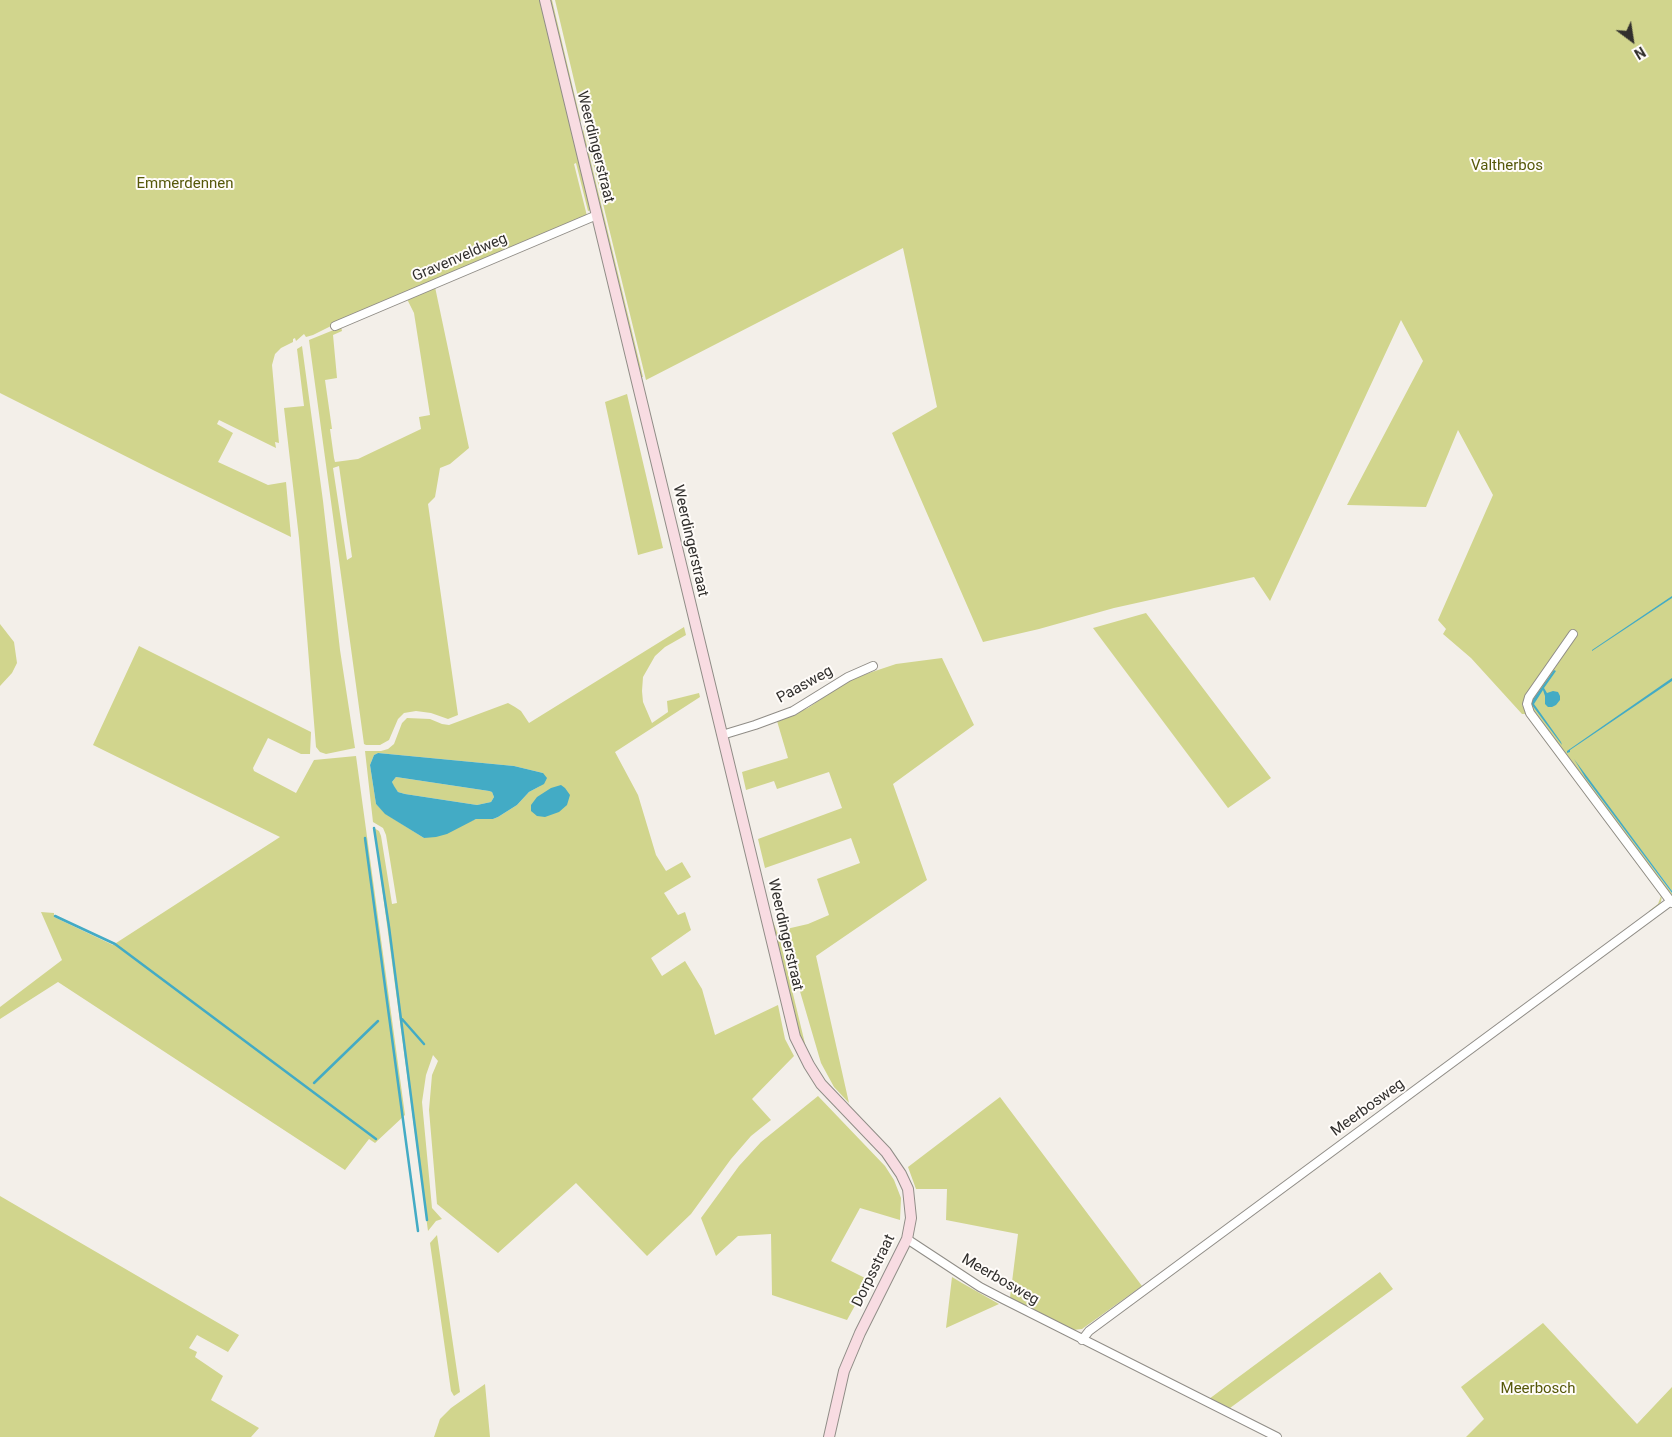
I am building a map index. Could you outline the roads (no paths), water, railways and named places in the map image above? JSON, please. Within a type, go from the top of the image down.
[{"type":"main road","name":"Weerdingerstraat","points":[[544,0],[795,1038],[808,1065],[821,1084]]},
{"type":"main road","name":"Dorpsstraat","points":[[821,1084],[886,1152],[901,1174],[908,1189],[911,1218],[907,1239],[860,1332],[844,1371],[829,1437]]},
{"type":"street","name":"Gravenveldweg","points":[[335,326],[596,215]]},
{"type":"street","points":[[1573,634],[1529,697],[1527,704],[1530,713],[1671,902]]},
{"type":"street","name":"Paasweg","points":[[722,735],[755,725],[792,710],[848,677],[873,666]]},
{"type":"street","name":"Meerbosweg","points":[[1082,1340],[1089,1331],[1671,902]]},
{"type":"street","name":"Meerbosweg","points":[[907,1239],[980,1287],[1277,1437]]},
{"type":"water","points":[[1672,596],[1672,598],[1592,651],[1592,650]]},
{"type":"water","points":[[1554,670],[1556,671],[1544,688],[1547,693],[1558,692],[1560,700],[1556,705],[1548,707],[1545,704],[1543,690],[1534,704],[1562,745],[1532,705],[1532,701]]},
{"type":"water","points":[[1672,678],[1672,681],[1567,753],[1567,751]]},
{"type":"water","points":[[378,753],[514,766],[543,773],[547,778],[544,784],[529,792],[517,805],[498,817],[493,819],[476,819],[447,834],[424,838],[385,814],[376,804],[370,765],[374,755]],"holes":[[[396,777],[492,792],[494,797],[491,802],[477,805],[405,794],[398,792],[392,782]]]},
{"type":"water","points":[[1574,759],[1672,891],[1672,893],[1585,777]]},
{"type":"water","points":[[561,785],[570,795],[567,805],[559,812],[545,817],[537,816],[531,811],[531,805],[537,797],[551,788]]},
{"type":"waterway","points":[[374,828],[389,927],[427,1220]]},
{"type":"waterway","points":[[365,838],[418,1231]]},
{"type":"waterway","points":[[55,916],[115,944],[376,1139]]},
{"type":"waterway","points":[[402,1019],[424,1044]]},
{"type":"waterway","points":[[314,1083],[378,1021]]},
{"type":"park label","name":"Valtherbos","points":[[1507,166]]},
{"type":"park label","name":"Emmerdennen","points":[[185,184]]},
{"type":"park label","name":"Meerbosch","points":[[1538,1389]]}]
